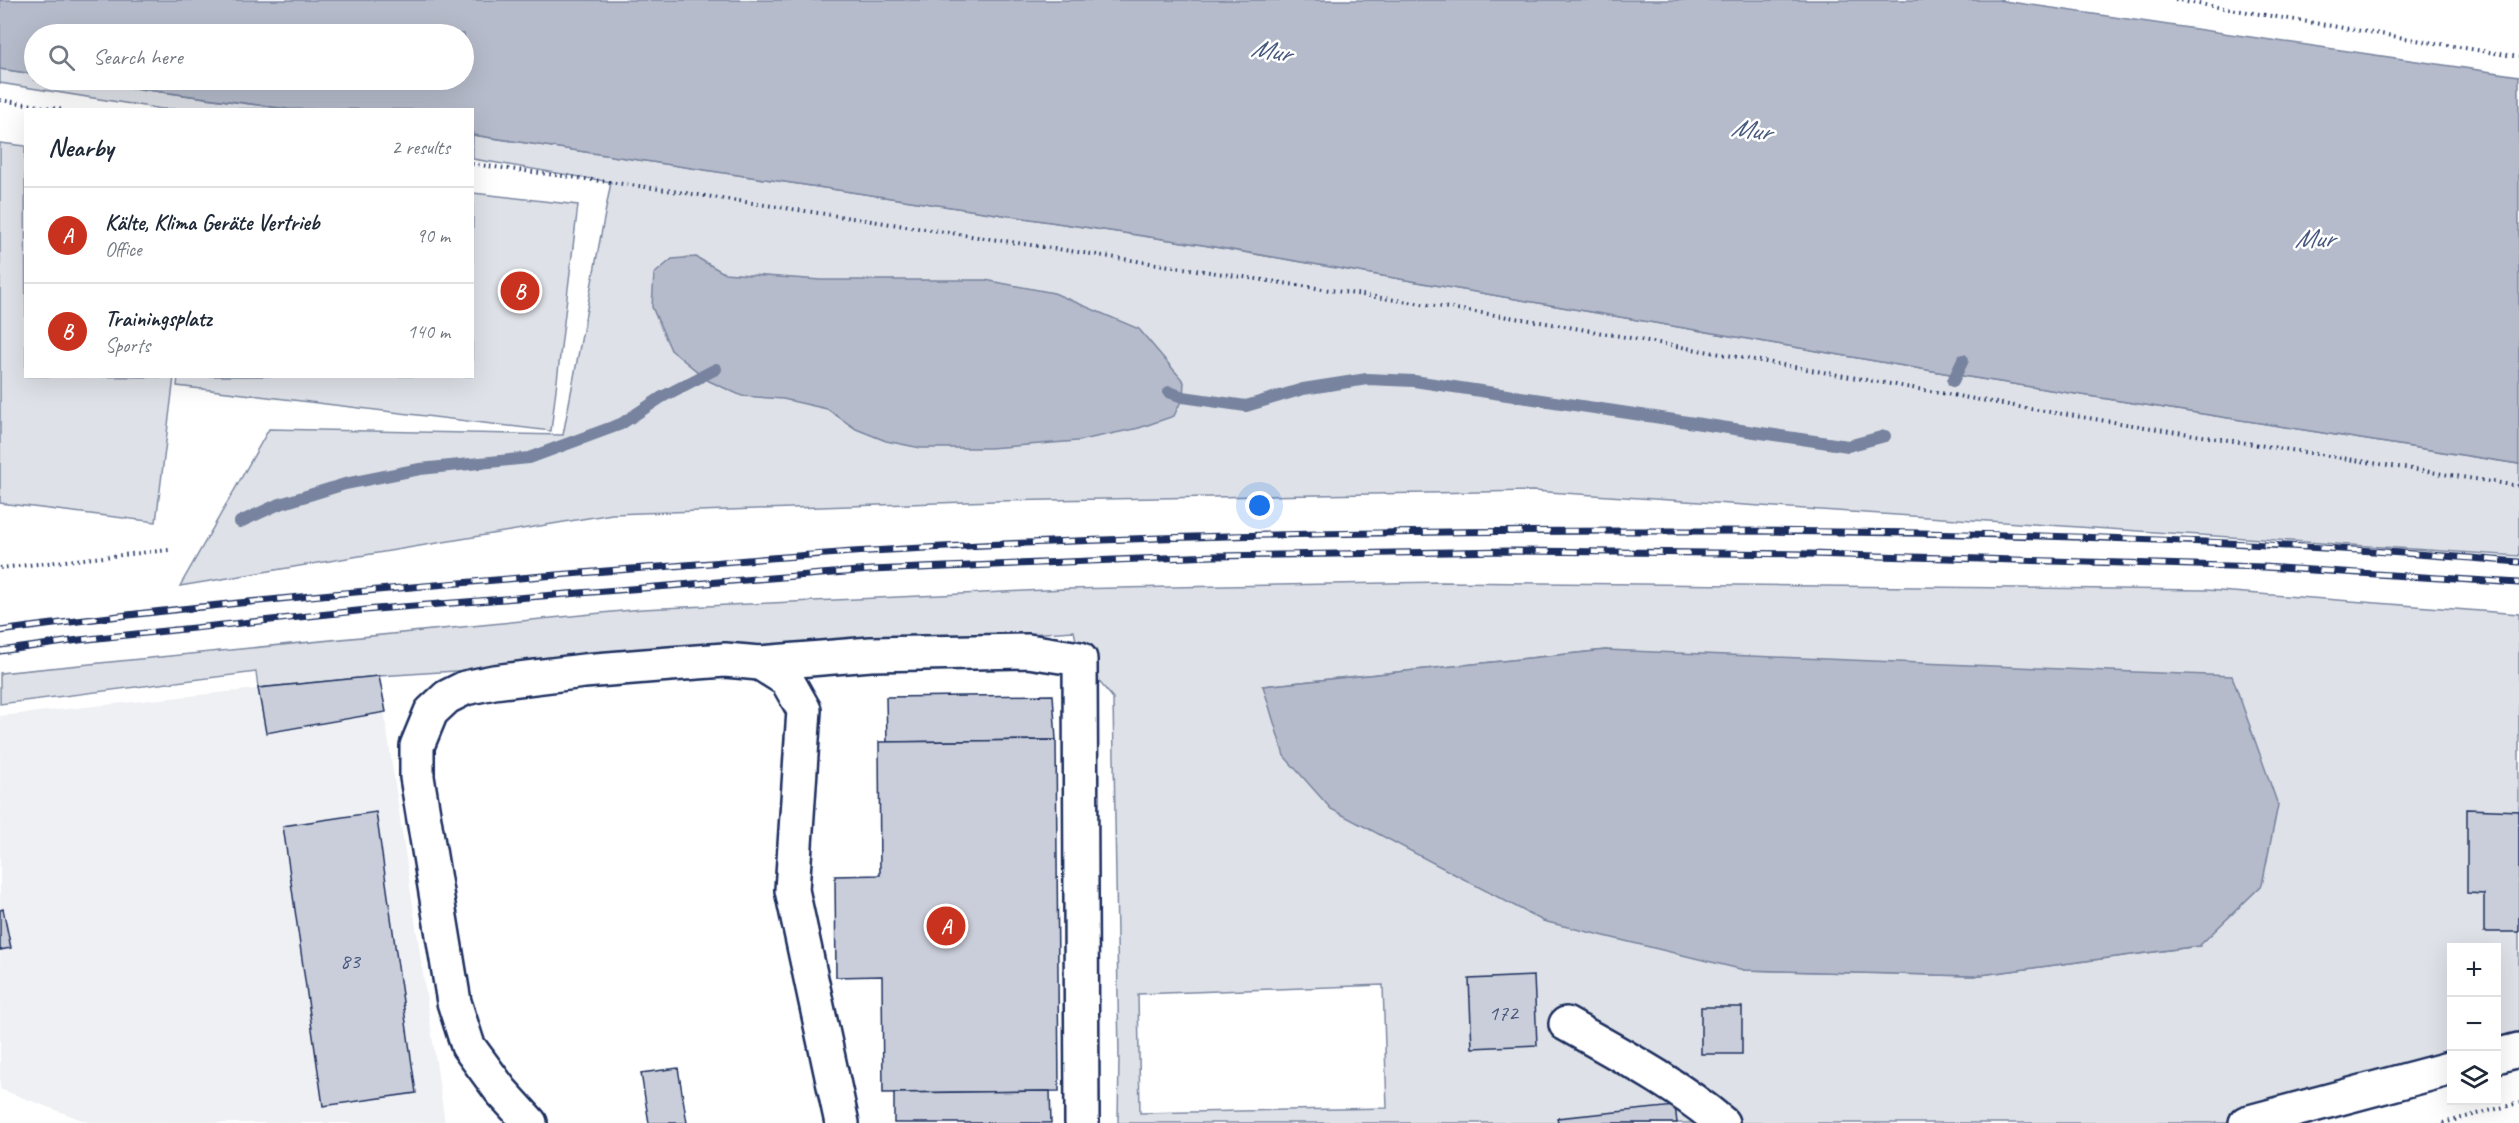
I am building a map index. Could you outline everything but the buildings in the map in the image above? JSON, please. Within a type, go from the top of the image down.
[{"type":"main road","points":[[530,1123],[501,1091],[468,1046],[454,1002],[417,777],[417,746],[424,725],[432,712],[447,697],[465,688],[494,682],[670,664],[725,660],[760,663],[871,654],[1028,651],[1080,659],[1082,1123]]},
{"type":"main road","points":[[760,663],[787,680],[804,710],[792,890],[842,1123]]},
{"type":"main road","points":[[1566,1024],[1646,1070],[1701,1105],[1722,1123]]},
{"type":"main road","points":[[2501,1055],[2519,1050]]},
{"type":"main road","points":[[2246,1123],[2447,1069]]},
{"type":"path","points":[[2175,0],[2519,57]]},
{"type":"path","points":[[0,100],[52,108]]},
{"type":"path","points":[[474,164],[729,199],[1535,321],[2031,409],[2519,486]]},
{"type":"path","points":[[0,568],[169,550]]},
{"type":"path","points":[[2443,1123],[2519,1103]]},
{"type":"shaded area","points":[[0,69],[24,73],[24,87],[0,83]]},
{"type":"shaded area","points":[[44,90],[147,90],[281,108],[156,108]]},
{"type":"shaded area","points":[[474,135],[1203,245],[1956,375],[2519,464],[2519,556],[1533,491],[995,501],[612,514],[180,586],[269,429],[563,435],[611,182],[474,159]]},
{"type":"shaded area","points":[[0,143],[24,146],[24,378],[174,378],[156,522],[0,503]]},
{"type":"shaded area","points":[[474,193],[578,205],[551,431],[177,386],[178,378],[474,378]]},
{"type":"shaded area","points":[[1442,582],[2206,590],[2519,614],[2519,1050],[2501,1055],[2501,943],[2447,943],[2447,1069],[2246,1123],[1118,1123],[1113,698],[1080,659],[1074,631],[379,676],[258,688],[256,672],[0,704],[0,673],[642,609],[1065,589]],"holes":[[[1606,650],[2199,946],[1973,976],[1744,970],[1263,686]],[[1383,985],[1387,1108],[1140,1113],[1138,994]]]},
{"type":"shaded area","points":[[379,676],[445,1123],[90,1123],[0,1089],[0,716]]},
{"type":"water","name":"Mur","points":[[0,0],[1997,0],[2519,76],[2519,464],[1956,375],[1203,245],[474,135],[474,108],[281,108],[147,90],[474,90],[474,24],[24,24],[24,73],[0,69]]},
{"type":"water","points":[[696,257],[724,273],[821,280],[985,280],[1054,293],[1139,329],[1184,382],[1183,397],[1174,416],[1139,428],[1077,441],[990,448],[921,448],[886,441],[856,429],[827,409],[783,399],[742,396],[709,381],[671,350],[652,307],[654,274],[672,259]]},
{"type":"water","points":[[1606,650],[2232,676],[2278,805],[2262,885],[2199,946],[1973,976],[1744,970],[1543,921],[1331,809],[1284,756],[1263,686]]},
{"type":"waterway","points":[[1953,381],[1963,360]]},
{"type":"waterway","points":[[240,522],[277,505],[345,484],[420,469],[529,458],[621,424],[662,397],[716,369]]},
{"type":"waterway","points":[[1169,392],[1183,397],[1246,406],[1303,389],[1367,379],[1414,381],[1848,446],[1885,436]]},
{"type":"railway","points":[[0,631],[161,611],[322,595],[814,555],[966,546],[1252,535],[1632,531],[1965,534],[2298,546],[2519,562]]},
{"type":"railway","points":[[0,651],[79,640],[376,609],[871,570],[1214,556],[1509,551],[1809,554],[2264,567],[2519,583]]},
{"type":"place","name":"Trainingsplatz","points":[[520,291]]},
{"type":"place","name":"Kälte, Klima Geräte Vertrieb","points":[[946,926]]}]
